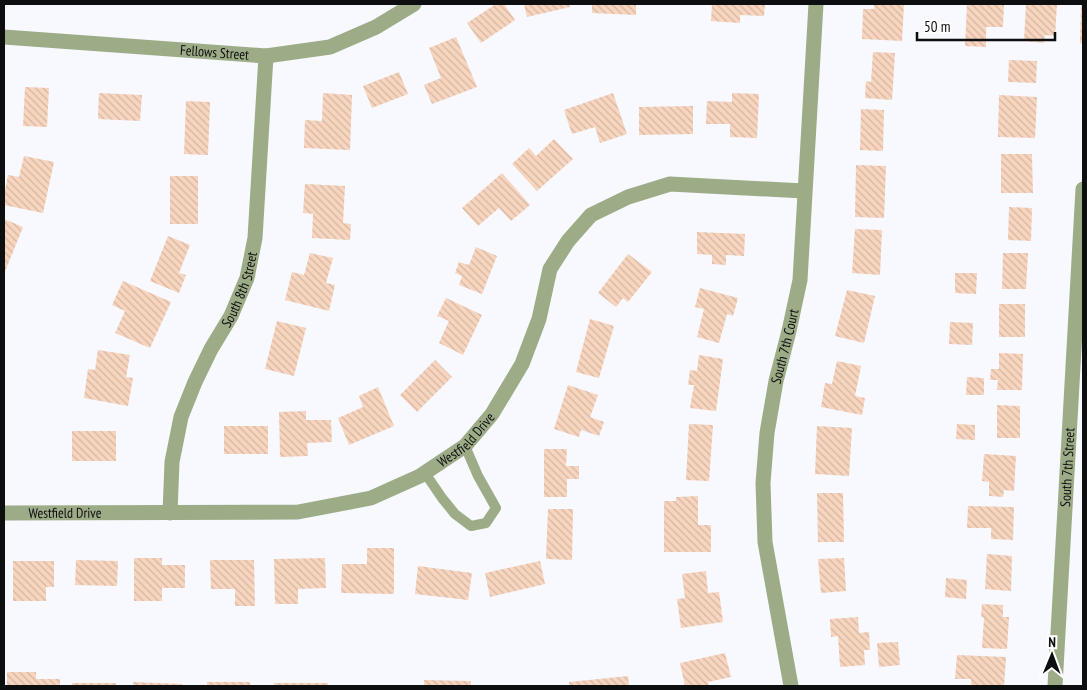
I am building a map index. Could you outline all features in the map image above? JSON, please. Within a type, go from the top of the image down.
[{"type":"street","name":"Fellows Street","points":[[4,37],[266,56],[330,47],[376,28],[414,4]]},
{"type":"street","name":"South 7th Court","points":[[791,686],[765,542],[763,483],[767,433],[776,381],[800,280],[816,4]]},
{"type":"street","name":"South 8th Street","points":[[170,513],[172,462],[181,417],[195,382],[231,316],[247,278],[255,238],[266,56]]},
{"type":"street","name":"Westfield Drive","points":[[4,513],[298,512],[371,498],[425,473],[465,446],[492,414],[522,364],[539,319],[550,269],[568,241],[591,214],[628,196],[670,184],[804,191]]},
{"type":"street","name":"South 7th Street","points":[[1055,686],[1083,189]]},
{"type":"lane","points":[[425,473],[455,514],[471,526],[486,523],[496,508],[478,476],[465,446]]},
{"type":"building","points":[[496,4],[504,4],[515,20],[481,43],[467,23]]},
{"type":"building","points":[[524,4],[569,4],[570,7],[527,17]]},
{"type":"building","points":[[592,4],[636,4],[636,15],[592,13]]},
{"type":"building","points":[[712,4],[765,4],[764,16],[740,15],[740,23],[711,21]]},
{"type":"building","points":[[874,4],[904,4],[902,41],[862,39],[863,9],[874,9]]},
{"type":"building","points":[[967,4],[1004,4],[1003,27],[986,27],[986,47],[965,46]]},
{"type":"building","points":[[1026,4],[1057,4],[1055,36],[1045,35],[1044,43],[1024,41]]},
{"type":"building","points":[[1081,4],[1083,4],[1083,44],[1080,43]]},
{"type":"building","points":[[456,37],[477,87],[432,104],[424,85],[441,78],[429,48]]},
{"type":"building","points":[[873,52],[895,53],[892,100],[865,98],[866,81],[871,82]]},
{"type":"building","points":[[1009,60],[1037,61],[1036,83],[1008,82]]},
{"type":"building","points":[[399,72],[408,94],[372,108],[363,86]]},
{"type":"building","points":[[25,87],[49,88],[47,127],[23,126]]},
{"type":"building","points":[[99,93],[142,95],[140,121],[98,119]]},
{"type":"building","points":[[323,93],[352,95],[350,150],[304,148],[305,120],[322,121]]},
{"type":"building","points":[[613,93],[627,134],[600,143],[595,127],[572,134],[564,110]]},
{"type":"building","points":[[732,93],[759,94],[757,138],[730,137],[730,124],[706,124],[707,101],[732,102]]},
{"type":"building","points":[[999,95],[1037,97],[1035,138],[998,137]]},
{"type":"building","points":[[186,101],[210,102],[208,155],[184,154]]},
{"type":"building","points":[[693,106],[693,134],[639,135],[639,107]]},
{"type":"building","points":[[861,109],[884,110],[883,151],[860,150]]},
{"type":"building","points":[[554,139],[573,159],[537,191],[512,164],[529,148],[536,156]]},
{"type":"building","points":[[1001,154],[1032,154],[1033,193],[1001,193]]},
{"type":"building","points":[[24,156],[54,162],[43,213],[4,205],[8,175],[19,177]]},
{"type":"building","points":[[856,165],[886,166],[884,218],[855,217]]},
{"type":"building","points":[[502,173],[530,205],[511,221],[499,208],[478,226],[462,208]]},
{"type":"building","points":[[170,176],[198,176],[198,224],[170,224]]},
{"type":"building","points":[[305,184],[345,186],[343,223],[351,224],[350,240],[312,238],[313,214],[303,213]]},
{"type":"building","points":[[1009,207],[1032,208],[1031,241],[1008,240]]},
{"type":"building","points":[[4,219],[23,227],[4,274]]},
{"type":"building","points":[[855,229],[882,230],[880,275],[852,273]]},
{"type":"building","points":[[697,232],[745,234],[744,256],[726,255],[726,265],[712,264],[712,255],[697,254]]},
{"type":"building","points":[[168,236],[190,245],[179,273],[186,275],[179,293],[150,281]]},
{"type":"building","points":[[476,247],[497,256],[482,294],[459,285],[462,276],[455,273],[459,262],[469,265]]},
{"type":"building","points":[[310,253],[333,258],[326,283],[335,285],[329,311],[285,300],[292,272],[304,275]]},
{"type":"building","points":[[1003,253],[1028,253],[1026,289],[1002,289]]},
{"type":"building","points":[[628,254],[652,272],[628,302],[623,298],[616,307],[598,293]]},
{"type":"building","points":[[955,273],[977,273],[976,294],[955,293]]},
{"type":"building","points":[[123,281],[171,302],[150,348],[115,333],[125,311],[112,305]]},
{"type":"building","points":[[700,288],[738,298],[733,316],[727,314],[719,343],[697,337],[704,309],[695,307]]},
{"type":"building","points":[[847,290],[875,296],[864,343],[835,336]]},
{"type":"building","points":[[446,298],[482,315],[463,355],[439,343],[449,321],[437,316]]},
{"type":"building","points":[[999,304],[1025,304],[1025,337],[999,337]]},
{"type":"building","points":[[590,319],[614,326],[599,378],[576,372]]},
{"type":"building","points":[[277,321],[306,328],[294,376],[265,369]]},
{"type":"building","points":[[950,322],[973,323],[972,345],[949,344]]},
{"type":"building","points":[[98,350],[130,355],[126,377],[133,378],[128,406],[84,398],[88,369],[95,370]]},
{"type":"building","points":[[999,353],[1023,354],[1022,390],[997,390],[998,380],[990,380],[991,369],[999,369]]},
{"type":"building","points":[[699,355],[723,359],[716,411],[690,408],[694,385],[688,385],[690,370],[697,371]]},
{"type":"building","points":[[435,360],[452,377],[417,412],[400,395]]},
{"type":"building","points":[[837,361],[861,366],[855,396],[865,398],[862,415],[821,407],[825,383],[832,384]]},
{"type":"building","points":[[967,377],[984,378],[984,395],[966,395]]},
{"type":"building","points":[[568,385],[598,395],[590,417],[604,422],[599,436],[581,430],[579,437],[554,429]]},
{"type":"building","points":[[378,387],[394,426],[349,445],[338,418],[363,407],[359,396]]},
{"type":"building","points":[[997,405],[1020,406],[1020,438],[997,438]]},
{"type":"building","points":[[306,411],[306,420],[331,420],[332,442],[307,443],[308,456],[280,457],[279,412]]},
{"type":"building","points":[[689,424],[713,425],[709,481],[686,480]]},
{"type":"building","points":[[957,424],[975,425],[975,440],[956,439]]},
{"type":"building","points":[[224,426],[268,426],[268,454],[224,454]]},
{"type":"building","points":[[817,426],[852,428],[849,476],[815,474]]},
{"type":"building","points":[[72,431],[116,431],[116,461],[72,461]]},
{"type":"building","points":[[544,449],[567,449],[566,466],[579,466],[579,479],[567,479],[567,497],[544,497]]},
{"type":"building","points":[[984,454],[1016,456],[1014,491],[1004,490],[1003,497],[989,496],[989,482],[982,481]]},
{"type":"building","points":[[817,493],[843,493],[844,542],[818,542]]},
{"type":"building","points":[[698,496],[698,525],[711,525],[711,552],[664,552],[664,501],[676,501],[676,497]]},
{"type":"building","points":[[968,506],[1014,507],[1013,540],[991,539],[991,528],[967,528]]},
{"type":"building","points":[[548,509],[573,509],[572,560],[546,559]]},
{"type":"building","points":[[367,548],[394,548],[394,594],[341,593],[342,564],[367,564]]},
{"type":"building","points":[[987,554],[1012,556],[1011,591],[985,589]]},
{"type":"building","points":[[134,558],[162,558],[162,565],[185,565],[185,588],[162,588],[162,601],[134,601]]},
{"type":"building","points":[[325,558],[326,588],[298,589],[298,604],[275,604],[274,559]]},
{"type":"building","points":[[844,558],[846,591],[821,593],[818,559]]},
{"type":"building","points":[[76,560],[118,561],[117,586],[75,585]]},
{"type":"building","points":[[210,560],[254,560],[255,606],[235,606],[235,589],[211,589]]},
{"type":"building","points":[[13,561],[54,561],[54,587],[46,587],[46,601],[13,601]]},
{"type":"building","points":[[540,561],[545,584],[490,597],[485,573]]},
{"type":"building","points":[[418,566],[472,573],[468,600],[415,594]]},
{"type":"building","points":[[706,571],[708,593],[719,592],[723,622],[681,628],[677,599],[685,598],[682,574]]},
{"type":"building","points":[[946,578],[967,580],[966,599],[945,597]]},
{"type":"building","points":[[982,604],[1003,605],[1003,617],[1009,617],[1007,649],[982,648],[984,618],[981,617]]},
{"type":"building","points":[[858,617],[859,633],[869,632],[870,650],[864,650],[865,665],[840,667],[838,636],[831,637],[830,619]]},
{"type":"building","points":[[898,642],[900,665],[879,667],[877,643]]},
{"type":"building","points":[[725,653],[731,677],[708,682],[709,686],[685,686],[680,663]]},
{"type":"building","points":[[957,655],[1006,657],[1004,686],[971,685],[971,679],[955,679]]},
{"type":"building","points":[[7,672],[36,672],[36,679],[60,679],[60,686],[7,686]]},
{"type":"building","points":[[628,676],[629,686],[569,686],[569,682]]},
{"type":"building","points":[[424,680],[471,681],[471,686],[424,686]]},
{"type":"building","points":[[133,682],[182,684],[182,686],[133,686]]},
{"type":"building","points":[[207,682],[250,682],[250,686],[207,686]]},
{"type":"building","points":[[72,683],[116,683],[116,686],[72,686]]},
{"type":"building","points":[[274,683],[328,683],[328,686],[274,686]]}]
